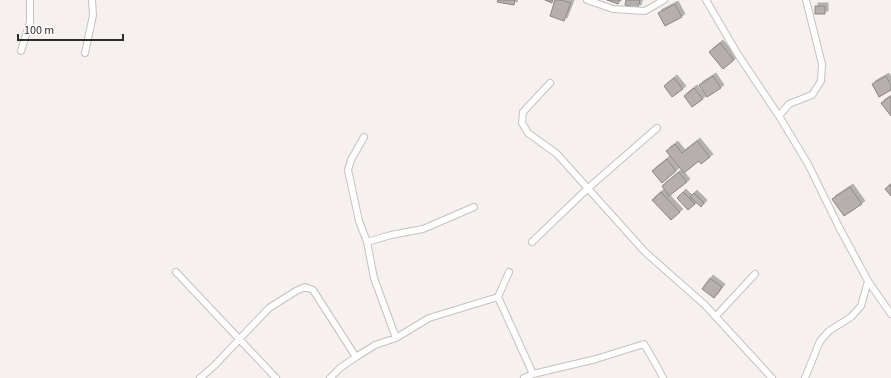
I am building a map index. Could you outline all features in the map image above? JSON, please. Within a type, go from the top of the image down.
[{"type":"street","points":[[21,51],[30,22],[30,0]]},
{"type":"street","points":[[85,53],[94,15],[92,0]]},
{"type":"street","points":[[587,0],[613,8],[645,11],[664,0]]},
{"type":"street","points":[[706,0],[737,53],[779,116],[808,164],[839,227],[868,280],[891,314]]},
{"type":"street","points":[[779,116],[789,104],[812,95],[821,81],[822,64],[806,0]]},
{"type":"street","points":[[550,83],[523,112],[522,124],[528,133],[557,154],[644,252],[706,305],[772,378]]},
{"type":"street","points":[[532,242],[587,189],[657,128]]},
{"type":"street","points":[[364,137],[351,160],[348,170],[359,221],[366,242],[374,278],[396,338]]},
{"type":"street","points":[[366,242],[391,235],[423,229],[474,207]]},
{"type":"street","points":[[176,272],[276,378]]},
{"type":"street","points":[[509,272],[498,297],[533,374]]},
{"type":"street","points":[[716,316],[755,274]]},
{"type":"street","points":[[805,378],[820,341],[829,332],[851,317],[861,306],[868,280]]},
{"type":"street","points":[[200,378],[214,366],[269,308],[305,287],[313,290],[356,357]]},
{"type":"street","points":[[330,378],[340,368],[375,345],[396,338],[429,318],[498,297]]},
{"type":"street","points":[[524,378],[533,374],[596,359],[644,344],[662,378]]},
{"type":"building","points":[[498,0],[515,0],[514,5],[497,2]]},
{"type":"building","points":[[545,0],[553,0],[552,3]]},
{"type":"building","points":[[555,0],[571,3],[564,21],[550,16]]},
{"type":"building","points":[[607,0],[620,0],[618,4]]},
{"type":"building","points":[[626,0],[640,0],[638,8],[625,5]]},
{"type":"building","points":[[675,4],[682,17],[665,26],[658,13]]},
{"type":"building","points":[[815,6],[825,6],[825,14],[815,14]]},
{"type":"building","points":[[720,43],[734,60],[723,69],[709,52]]},
{"type":"building","points":[[713,76],[721,88],[707,97],[699,85]]},
{"type":"building","points":[[886,76],[891,85],[891,90],[879,97],[872,84]]},
{"type":"building","points":[[674,78],[683,89],[672,97],[664,86]]},
{"type":"building","points":[[694,88],[703,99],[692,107],[684,96]]},
{"type":"building","points":[[891,96],[891,116],[881,103]]},
{"type":"building","points":[[697,141],[710,157],[701,164],[699,161],[684,173],[666,151],[675,144],[682,153]]},
{"type":"building","points":[[667,159],[676,171],[662,183],[652,171]]},
{"type":"building","points":[[679,172],[687,182],[669,196],[662,186]]},
{"type":"building","points":[[891,184],[891,196],[885,189]]},
{"type":"building","points":[[850,187],[862,204],[844,216],[832,199]]},
{"type":"building","points":[[661,192],[680,212],[671,220],[652,200]]},
{"type":"building","points":[[683,192],[695,204],[688,210],[677,198]]},
{"type":"building","points":[[694,193],[704,203],[701,207],[690,197]]},
{"type":"building","points":[[710,278],[722,287],[714,298],[702,289]]}]
